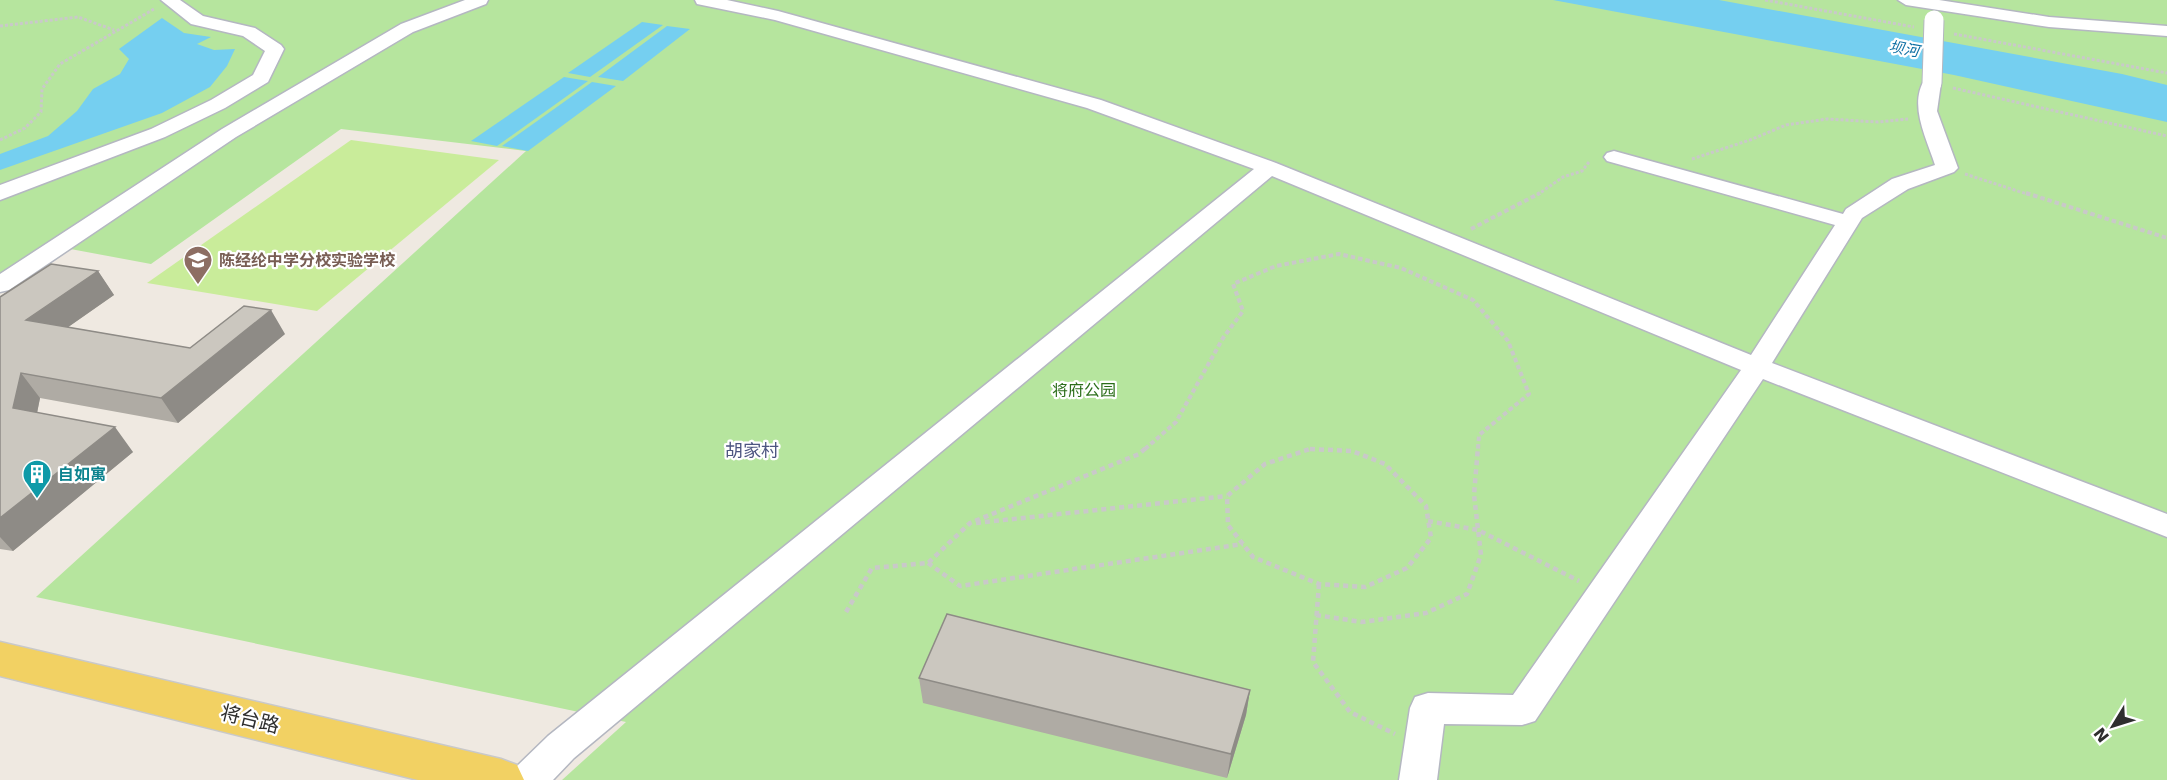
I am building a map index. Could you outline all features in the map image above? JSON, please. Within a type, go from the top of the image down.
[{"type":"main road","name":"将台路","points":[[0,659],[501,780]]},
{"type":"lane","points":[[0,193],[158,133],[218,104],[261,78],[275,49],[249,32],[197,20],[170,0]]},
{"type":"lane","points":[[0,285],[229,133],[407,28],[480,0]]},
{"type":"lane","points":[[703,0],[778,16],[1094,104],[1269,167],[1757,367],[2167,526]]},
{"type":"lane","points":[[1418,780],[1428,708],[1522,710],[1731,408],[1854,214],[1900,184],[1947,168],[1927,111],[1932,83],[1934,20],[1899,0]]},
{"type":"lane","points":[[1906,0],[2049,22],[2167,31]]},
{"type":"lane","points":[[218,104],[229,133]]},
{"type":"lane","points":[[1614,157],[1848,222]]},
{"type":"lane","points":[[528,780],[561,747],[1269,167]]},
{"type":"path","points":[[0,140],[25,128],[40,112],[42,89],[60,64],[170,0]]},
{"type":"path","points":[[1764,0],[1914,27]]},
{"type":"path","points":[[0,26],[78,17],[115,30]]},
{"type":"path","points":[[1948,33],[2167,73]]},
{"type":"path","points":[[1932,83],[2167,136]]},
{"type":"path","points":[[1667,171],[1703,154],[1750,140],[1786,124],[1827,119],[1878,122],[1929,116]]},
{"type":"path","points":[[1450,241],[1500,212],[1548,189],[1565,174],[1582,171],[1589,162]]},
{"type":"path","points":[[1947,168],[2167,238]]},
{"type":"path","points":[[846,612],[872,568],[928,563],[970,524],[1139,453],[1176,422],[1222,338],[1243,310],[1233,284],[1276,266],[1339,254],[1401,268],[1473,300],[1508,342],[1529,394],[1479,435],[1474,495],[1481,555],[1467,594],[1426,613],[1362,622],[1316,615]]},
{"type":"path","points":[[970,524],[1227,496],[1265,465],[1310,449],[1352,451],[1385,464],[1426,506],[1431,538],[1407,568],[1365,587],[1319,584],[1253,557],[1228,525],[1227,496]]},
{"type":"path","points":[[1428,521],[1478,530],[1602,592]]},
{"type":"path","points":[[928,563],[960,586],[1243,544]]},
{"type":"path","points":[[1319,584],[1313,662],[1350,712],[1423,748]]},
{"type":"green space","name":"将府公园","points":[[0,0],[2167,0],[2167,780],[562,780],[626,722],[36,597],[526,151],[341,129],[151,264],[49,245],[0,278]]},
{"type":"green space","points":[[351,140],[499,160],[317,311],[147,283]]},
{"type":"water","name":"坝河","points":[[1553,0],[1719,0],[2122,74],[2167,85],[2167,122],[1954,75]]},
{"type":"water","points":[[162,18],[184,33],[211,37],[197,44],[214,50],[235,49],[227,66],[210,87],[162,113],[0,170],[0,154],[48,136],[77,111],[93,89],[120,74],[129,59],[119,49]]},
{"type":"water","points":[[642,22],[663,25],[590,77],[568,73]]},
{"type":"water","points":[[667,26],[690,29],[623,81],[598,77]]},
{"type":"water","points":[[564,77],[588,81],[497,146],[471,141]]},
{"type":"water","points":[[592,82],[616,86],[528,151],[502,146]]},
{"type":"building","points":[[51,264],[98,271],[26,320],[190,348],[244,306],[271,310],[161,398],[21,373],[13,408],[115,427],[0,518],[0,297]]},
{"type":"building","points":[[947,614],[1250,690],[1231,754],[919,678]]},
{"type":"place","name":"陈经纶中学分校实验学校","points":[[198,286]]},
{"type":"place","name":"自如寓","points":[[37,500]]},
{"type":"district","name":"胡家村","points":[[752,450]]}]
